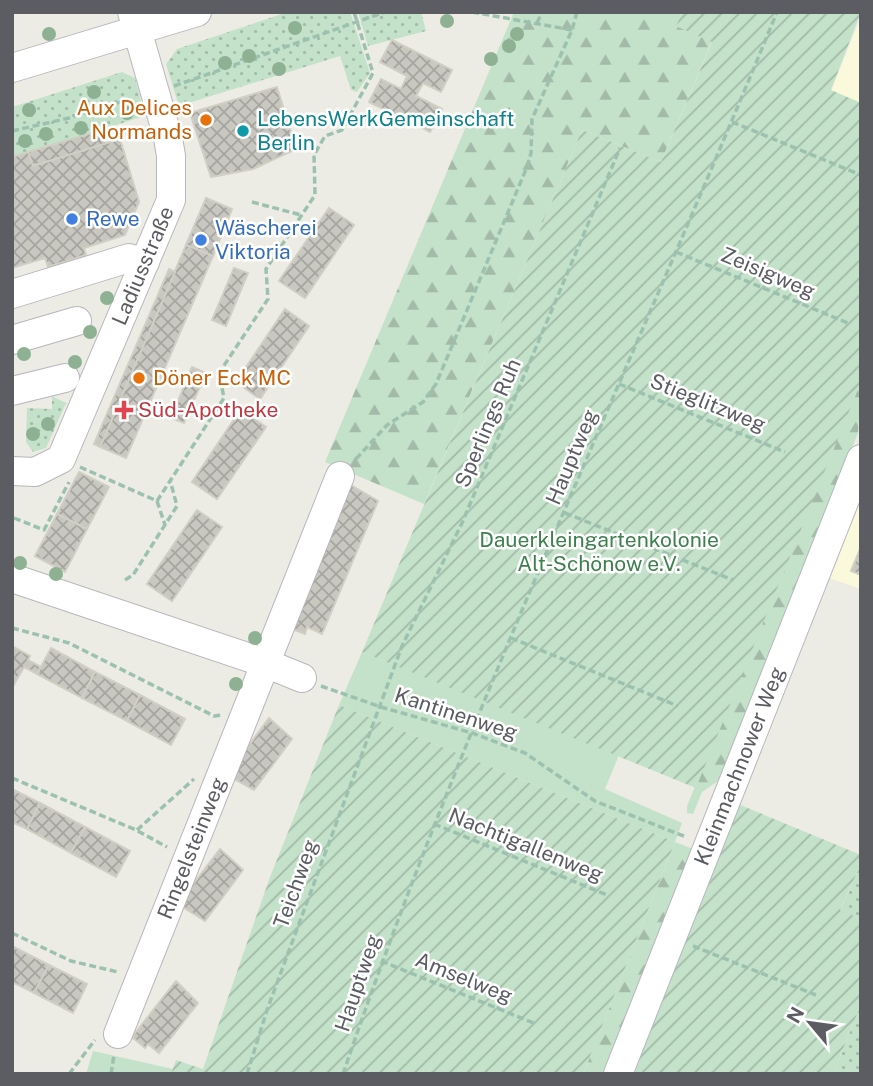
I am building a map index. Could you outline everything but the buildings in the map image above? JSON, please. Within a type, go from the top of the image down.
[{"type":"street","points":[[12,68],[135,21],[197,12]]},
{"type":"street","name":"Ladiusstraße","points":[[12,471],[35,472],[61,459],[168,210],[172,183],[168,138],[135,21]]},
{"type":"street","points":[[12,294],[129,258],[145,262]]},
{"type":"street","points":[[12,340],[77,321]]},
{"type":"street","points":[[12,391],[65,379]]},
{"type":"street","name":"Kleinmachnower Weg","points":[[618,1074],[861,459]]},
{"type":"street","name":"Ringelsteinweg","points":[[120,1027],[340,476]]},
{"type":"street","points":[[12,578],[265,663],[302,678]]},
{"type":"path","points":[[157,501],[224,398],[219,373],[268,299],[266,270],[314,195],[314,155],[325,136],[342,130],[373,72],[354,12]]},
{"type":"path","points":[[169,88],[385,12]]},
{"type":"path","points":[[472,12],[572,30]]},
{"type":"path","points":[[537,24],[542,12]]},
{"type":"path","points":[[340,476],[387,425],[423,401],[436,384],[527,167],[532,145],[532,119],[572,30],[577,12]]},
{"type":"path","name":"Hauptweg","points":[[343,1074],[381,961],[434,824],[777,12]]},
{"type":"path","points":[[12,131],[69,118],[145,94]]},
{"type":"path","points":[[732,122],[861,175]]},
{"type":"path","name":"Sperlings Ruh","points":[[381,707],[402,646],[467,511],[620,148]]},
{"type":"path","points":[[252,202],[302,215]]},
{"type":"path","name":"Zeisigweg","points":[[676,252],[848,323]]},
{"type":"path","name":"Stieglitzweg","points":[[619,384],[785,452]]},
{"type":"path","points":[[14,518],[44,530],[77,466],[157,501],[165,525]]},
{"type":"path","points":[[125,580],[133,575],[177,506],[170,480]]},
{"type":"path","points":[[565,513],[733,580]]},
{"type":"path","points":[[12,628],[69,643],[214,716],[226,715],[220,727]]},
{"type":"path","points":[[511,638],[678,706]]},
{"type":"path","name":"Kantinenweg","points":[[302,678],[381,707],[472,733],[525,753],[595,801],[708,846]]},
{"type":"path","name":"Teichweg","points":[[247,1074],[324,853],[381,707]]},
{"type":"path","points":[[136,830],[197,776]]},
{"type":"path","points":[[12,778],[136,830],[166,847]]},
{"type":"path","name":"Nachtigallenweg","points":[[434,824],[607,895]]},
{"type":"path","points":[[12,933],[71,961],[141,978]]},
{"type":"path","points":[[671,937],[816,995]]},
{"type":"path","name":"Amselweg","points":[[381,961],[536,1024]]},
{"type":"path","points":[[69,1074],[91,1043],[120,1027]]},
{"type":"shaded area","points":[[861,17],[861,103],[831,91]]},
{"type":"shaded area","points":[[861,498],[861,589],[829,578]]},
{"type":"green space","points":[[288,12],[350,12],[370,73],[357,92],[351,90],[340,56],[179,106],[166,64],[177,49]]},
{"type":"green space","points":[[358,12],[421,12],[426,31],[368,46]]},
{"type":"green space","points":[[514,12],[682,12],[676,26],[712,41],[661,162],[582,130],[424,504],[325,462]]},
{"type":"green space","name":"Dauerkleingartenkolonie Alt-Schönow e.V.","points":[[682,12],[861,12],[831,90],[861,103],[861,382],[696,788],[362,652],[582,130],[661,162],[712,42],[676,26]]},
{"type":"green space","points":[[122,72],[135,78],[145,116],[12,157],[12,107]]},
{"type":"green space","points":[[861,381],[858,433],[718,781],[702,792],[693,814],[687,813],[687,806]]},
{"type":"green space","points":[[52,396],[66,403],[46,448],[33,452],[26,442],[27,408],[52,409]]},
{"type":"green space","points":[[362,652],[619,755],[605,789],[682,823],[675,842],[339,705]]},
{"type":"green space","points":[[339,705],[675,842],[583,1074],[171,1074],[176,1060],[203,1069],[270,877]]},
{"type":"green space","points":[[738,804],[861,855],[861,864],[840,910],[861,919],[861,1004],[833,1074],[630,1074]]},
{"type":"green space","points":[[675,842],[693,849],[608,1074],[583,1074]]},
{"type":"green space","points":[[861,864],[861,919],[840,911]]},
{"type":"green space","points":[[861,1004],[861,1074],[833,1074]]},
{"type":"green space","points":[[93,1051],[173,1069],[171,1074],[86,1074]]},
{"type":"place","name":"Aux Delices Normands","points":[[206,120]]},
{"type":"place","name":"LebensWerkGemeinschaft Berlin","points":[[243,131]]},
{"type":"place","name":"Rewe","points":[[72,219]]},
{"type":"place","name":"Wäscherei Viktoria","points":[[201,240]]},
{"type":"place","name":"Döner Eck MC","points":[[139,378]]},
{"type":"place","name":"Süd-Apotheke","points":[[124,410]]}]
